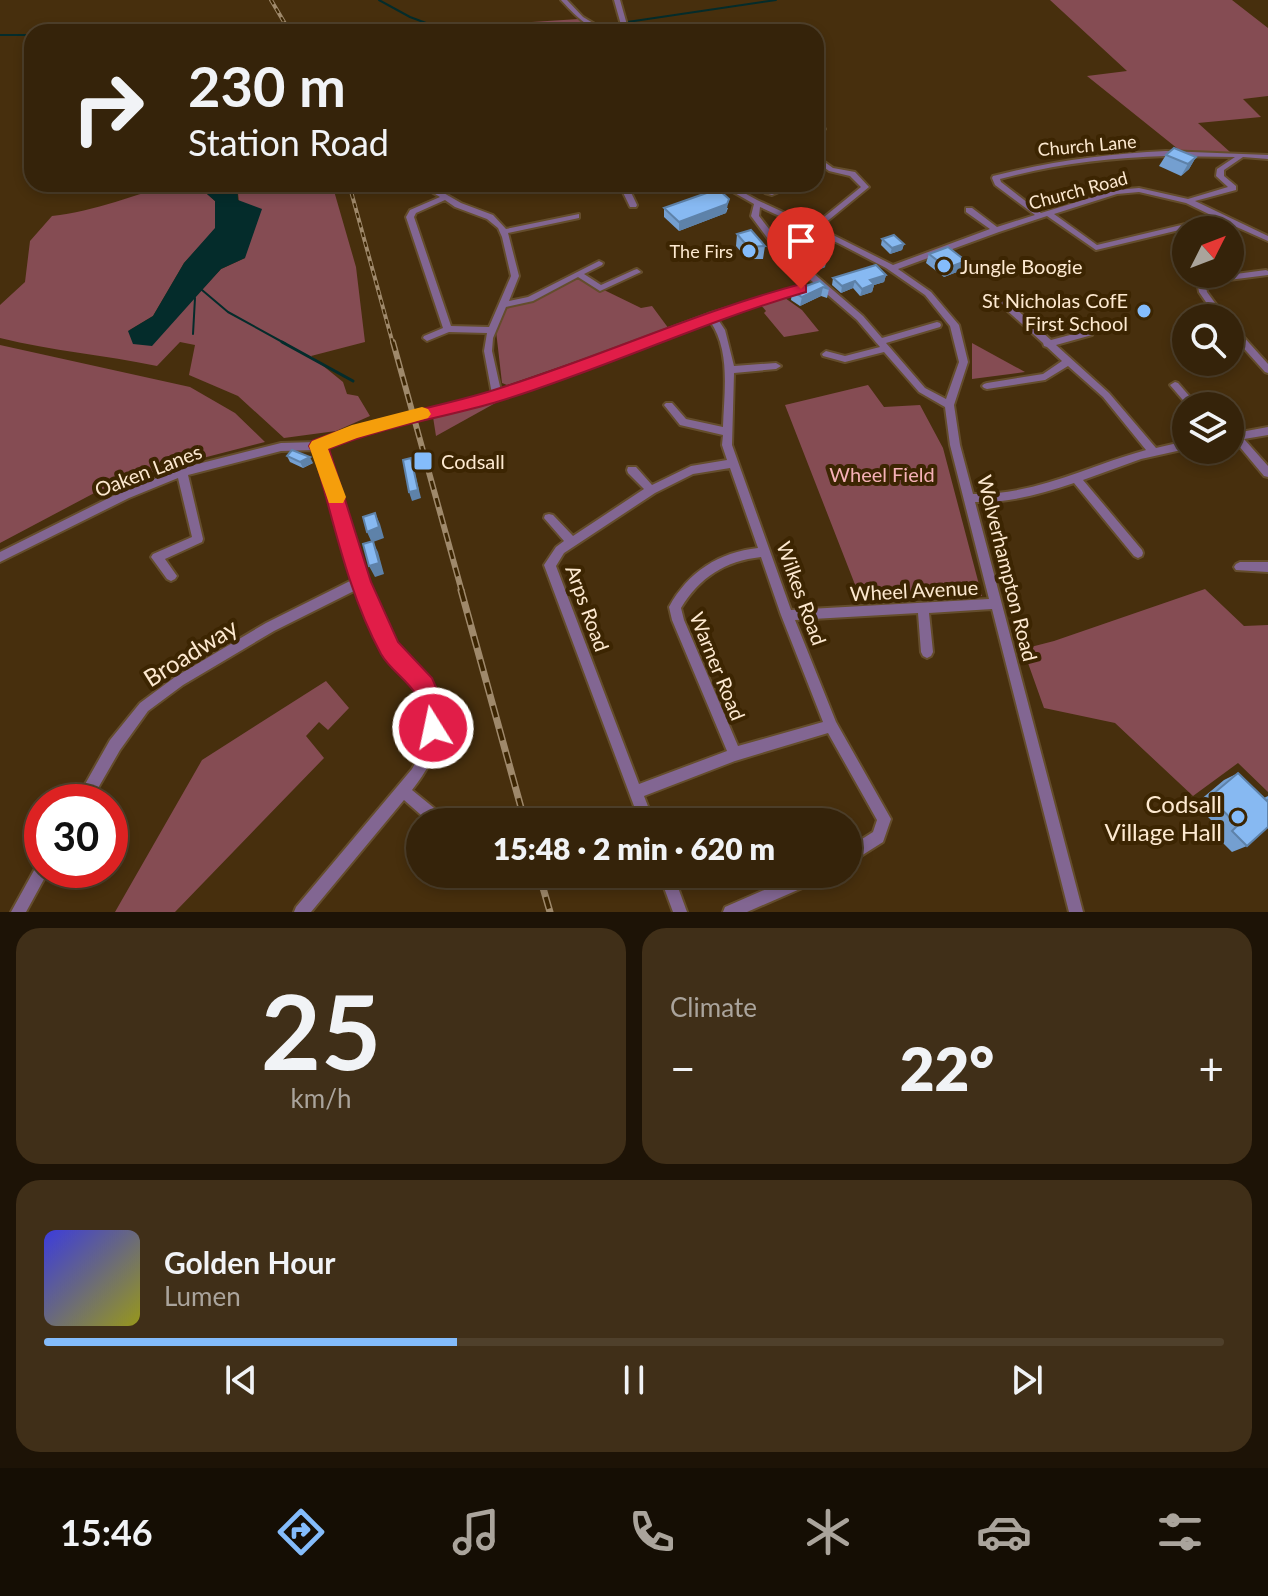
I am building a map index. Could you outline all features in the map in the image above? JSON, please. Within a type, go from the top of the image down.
[{"type":"street","points":[[564,0],[591,24]]},
{"type":"street","points":[[617,0],[624,24]]},
{"type":"street","points":[[1188,201],[1233,188],[1220,176],[1221,169],[1242,155],[1268,157]]},
{"type":"street","name":"Church Lane","points":[[1040,216],[1004,189],[996,178],[1034,165],[1070,161],[1138,156],[1242,155]]},
{"type":"street","points":[[813,229],[865,187],[849,172],[827,172],[824,168]]},
{"type":"street","name":"Church Road","points":[[869,268],[890,265],[1116,192],[1139,190],[1188,201],[1215,216]]},
{"type":"street","points":[[435,192],[490,217],[503,232],[515,276],[492,330],[488,351],[497,396]]},
{"type":"street","points":[[627,192],[633,205]]},
{"type":"street","points":[[736,192],[757,205],[890,265],[934,299],[958,335],[963,356],[955,393],[949,405],[922,390],[884,344],[822,284],[807,275],[780,249],[755,216],[757,205]]},
{"type":"street","points":[[444,198],[413,212],[410,217],[448,329]]},
{"type":"street","points":[[969,210],[996,230]]},
{"type":"street","points":[[1049,214],[1096,248],[1172,229]]},
{"type":"street","points":[[503,232],[576,216]]},
{"type":"street","name":"Church Road","points":[[1244,229],[1268,239]]},
{"type":"street","points":[[503,305],[530,299],[599,263]]},
{"type":"street","points":[[578,274],[600,288],[637,272]]},
{"type":"street","points":[[1212,304],[1203,292],[1201,281],[1266,273]]},
{"type":"street","name":"Oaken Lanes","points":[[0,557],[125,495],[182,472],[281,447],[318,446],[352,432],[497,396],[711,316],[822,284]]},
{"type":"street","points":[[1004,303],[1106,395],[1152,450]]},
{"type":"street","name":"Wilkes Road","points":[[711,316],[721,330],[730,370],[727,445],[787,615],[831,726],[884,819],[878,837],[862,847]]},
{"type":"street","points":[[826,354],[845,359],[937,325]]},
{"type":"street","points":[[427,338],[448,329],[492,330]]},
{"type":"street","points":[[1047,344],[1089,333]]},
{"type":"street","points":[[1244,341],[1268,370]]},
{"type":"street","points":[[987,386],[1045,377],[1067,362]]},
{"type":"street","points":[[730,370],[776,366]]},
{"type":"street","points":[[1175,385],[1181,392]]},
{"type":"street","points":[[669,405],[683,422],[727,432]]},
{"type":"street","name":"Wolverhampton Road","points":[[949,405],[955,445],[1076,912]]},
{"type":"street","points":[[1244,435],[1268,431]]},
{"type":"street","points":[[301,912],[404,792],[431,749],[434,708],[424,686],[390,649],[360,582],[324,456],[318,446]]},
{"type":"street","points":[[970,498],[1007,497],[1076,478],[1152,450],[1172,447]]},
{"type":"street","points":[[1244,448],[1268,473]]},
{"type":"street","name":"Arps Road","points":[[642,808],[550,565],[554,554],[651,490],[691,470],[734,463]]},
{"type":"street","points":[[632,470],[651,490]]},
{"type":"street","points":[[171,576],[157,557],[198,539],[182,472]]},
{"type":"street","points":[[1076,478],[1138,553]]},
{"type":"street","points":[[549,518],[572,542]]},
{"type":"street","name":"Warner Road","points":[[735,754],[675,607],[706,568],[741,553],[765,552]]},
{"type":"street","points":[[1260,578],[1245,567],[1268,567]]},
{"type":"street","name":"Broadway","points":[[92,784],[115,745],[144,707],[179,681],[270,627],[360,582]]},
{"type":"street","name":"Wheel Avenue","points":[[787,615],[996,604]]},
{"type":"street","points":[[923,608],[927,652]]},
{"type":"street","points":[[636,792],[735,754],[831,726]]},
{"type":"street","points":[[404,792],[423,808]]},
{"type":"street","points":[[18,912],[32,888]]},
{"type":"street","points":[[671,888],[680,912]]},
{"type":"street","points":[[730,912],[786,888]]},
{"type":"green space","points":[[1050,0],[1232,0],[1268,28],[1268,96],[1243,99],[1261,117],[1198,123],[1230,152],[1183,153],[1087,76],[1127,71]]},
{"type":"green space","points":[[579,19],[587,24],[502,24]]},
{"type":"green space","points":[[148,192],[207,194],[215,201],[215,229],[184,263],[153,316],[128,331],[188,304],[221,269],[245,258],[238,192],[334,192],[356,267],[365,342],[311,356],[343,382],[347,394],[358,396],[370,416],[336,431],[284,438],[238,396],[189,375],[195,345],[180,342],[157,366],[0,338],[0,305],[25,282],[30,241],[52,216],[84,211]]},
{"type":"green space","points":[[579,277],[598,290],[641,308],[652,306],[669,329],[507,385],[502,383],[496,331],[507,306],[524,304]]},
{"type":"green space","points":[[785,298],[802,310],[819,331],[784,337],[760,304]]},
{"type":"green space","points":[[972,343],[1025,372],[972,379]]},
{"type":"green space","points":[[0,345],[190,387],[235,413],[265,442],[168,467],[100,490],[0,543]]},
{"type":"green space","name":"Wheel Field","points":[[868,385],[884,407],[920,405],[943,448],[982,596],[861,600],[785,405]]},
{"type":"green space","points":[[499,401],[436,436],[433,417]]},
{"type":"green space","points":[[1205,589],[1244,626],[1268,625],[1268,792],[1238,763],[1193,796],[1115,723],[1044,708],[1023,649]]},
{"type":"green space","points":[[326,681],[349,708],[328,730],[319,722],[306,736],[324,758],[175,912],[115,912],[202,760]]},
{"type":"water","points":[[159,192],[238,192],[238,200],[262,209],[245,258],[221,269],[152,346],[133,344],[128,331],[153,316],[184,263],[215,228],[215,201],[207,194]]},
{"type":"building","points":[[1174,148],[1196,157],[1188,164],[1166,155]]},
{"type":"building","points":[[709,192],[721,192],[729,199],[727,204],[679,222],[664,208]]},
{"type":"building","points":[[751,230],[765,246],[748,247],[737,234]]},
{"type":"building","points":[[894,235],[904,244],[892,248],[882,239]]},
{"type":"building","points":[[796,239],[809,250],[821,244],[826,247],[827,258],[818,262],[792,240]]},
{"type":"building","points":[[948,247],[966,261],[947,268],[929,254]]},
{"type":"building","points":[[876,265],[886,275],[870,280],[874,284],[862,289],[855,281],[842,286],[833,278]]},
{"type":"building","points":[[820,281],[829,289],[823,287],[802,297],[792,291]]},
{"type":"building","points":[[292,450],[310,457],[300,462],[287,456]]},
{"type":"building","points":[[411,458],[418,490],[409,492],[403,460]]},
{"type":"building","points":[[375,513],[379,527],[367,532],[363,517]]},
{"type":"building","points":[[373,541],[379,563],[369,566],[363,544]]},
{"type":"building","name":"Codsall Village Hall","points":[[1238,773],[1268,800],[1268,827],[1247,846],[1232,831],[1238,825],[1216,804],[1220,801],[1213,794]]},
{"type":"waterway","points":[[379,0],[429,24]]},
{"type":"waterway","points":[[614,24],[776,0]]},
{"type":"waterway","points":[[0,35],[24,35]]},
{"type":"waterway","points":[[202,290],[228,312],[286,344]]},
{"type":"waterway","points":[[193,334],[195,298]]},
{"type":"waterway","points":[[282,342],[353,381]]},
{"type":"railway","points":[[271,0],[285,24]]},
{"type":"railway","points":[[351,192],[393,344]]},
{"type":"railway","points":[[393,342],[462,592]]},
{"type":"railway","points":[[461,590],[521,808]]},
{"type":"railway","points":[[543,888],[550,912]]},
{"type":"slow traffic","points":[[336,497],[318,446],[352,432],[422,414]]},
{"type":"place","name":"The Firs","points":[[749,251]]},
{"type":"place","name":"Jungle Boogie","points":[[944,266]]},
{"type":"place","name":"St Nicholas CofE First School","points":[[1144,311]]},
{"type":"place","name":"Codsall","points":[[423,461]]},
{"type":"place","name":"Codsall Village Hall","points":[[1238,817]]},
{"type":"route","points":[[433,728],[434,708],[424,686],[390,649],[360,582],[324,456],[318,446],[352,432],[497,396],[737,307],[801,289]]}]
